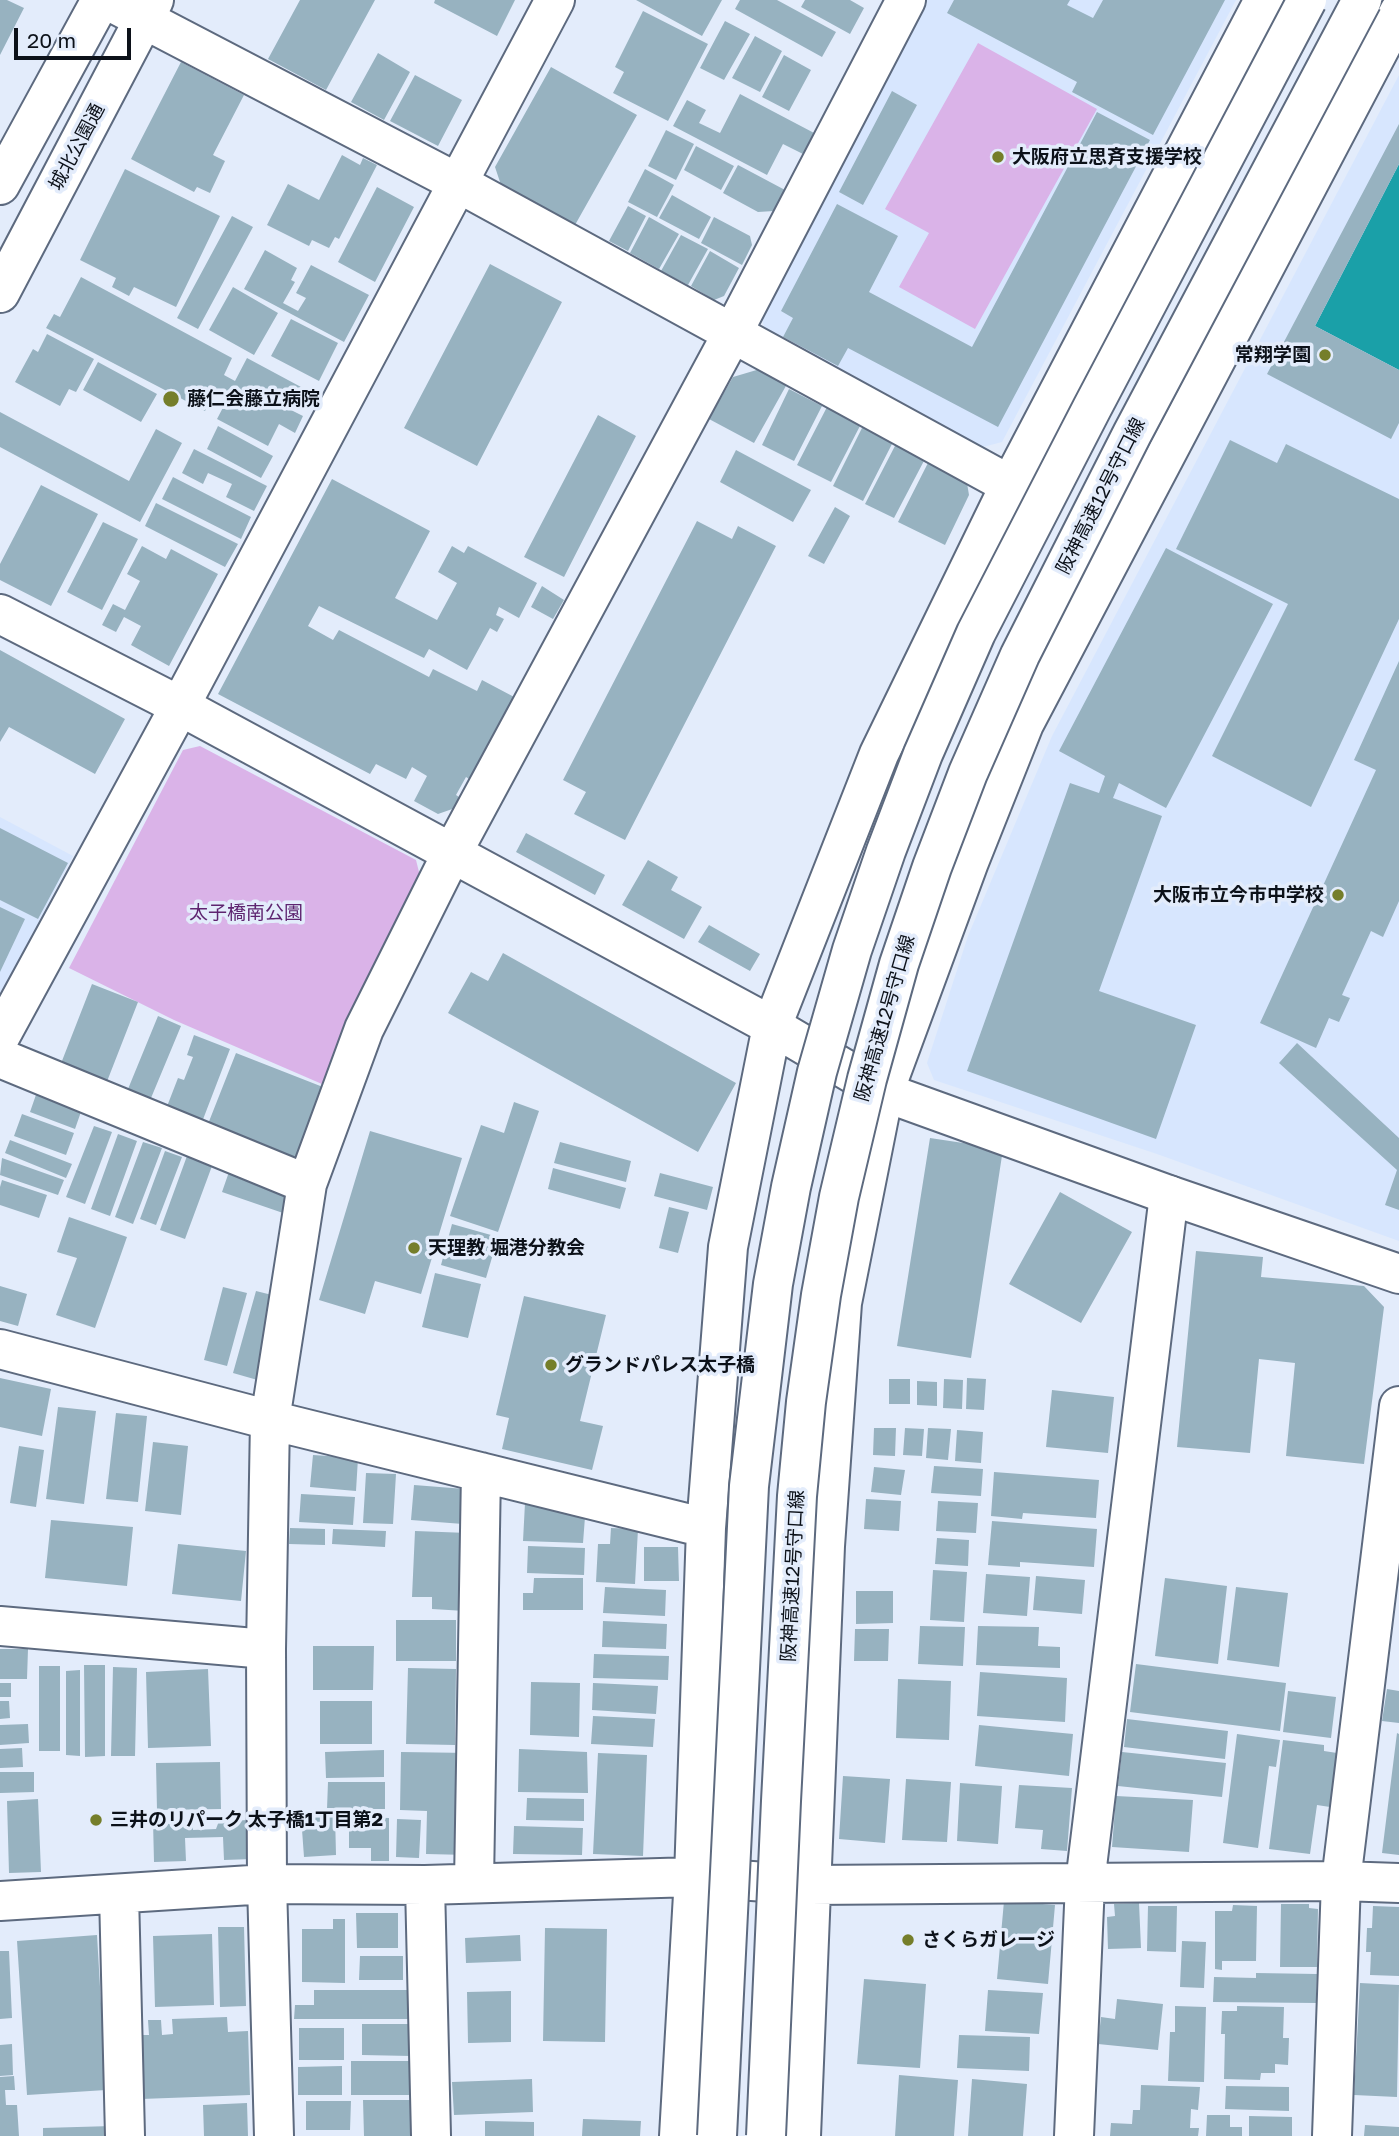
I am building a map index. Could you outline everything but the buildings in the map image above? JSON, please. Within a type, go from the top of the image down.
[{"type":"main road","points":[[0,186],[101,0]]},
{"type":"main road","points":[[107,0],[149,9],[177,36],[458,183],[1010,485]]},
{"type":"main road","points":[[0,1037],[180,706],[555,0]]},
{"type":"main road","points":[[274,2136],[267,1884],[265,1649],[270,1420],[307,1184],[364,1029],[451,855],[732,334],[906,0]]},
{"type":"main road","points":[[679,2136],[694,1877],[706,1528],[728,1247],[772,1026],[879,754],[1010,485],[1264,0]]},
{"type":"main road","points":[[717,2136],[749,1486],[773,1284],[791,1187],[821,1060],[852,950],[886,851],[923,754],[976,633],[1091,408],[1307,0]]},
{"type":"main road","name":"阪神高速12号守口線","points":[[766,2136],[780,1801],[797,1496],[806,1402],[839,1197],[895,976],[932,867],[968,774],[1020,654],[1132,434],[1363,0]]},
{"type":"main road","name":"城北公園通","points":[[0,293],[149,9]]},
{"type":"main road","points":[[801,2136],[825,1546],[842,1303],[884,1092],[969,862],[1024,724],[1399,12]]},
{"type":"main road","points":[[0,614],[180,706],[451,855],[772,1026],[884,1092],[1169,1195],[1399,1274]]},
{"type":"main road","points":[[0,1058],[307,1184]]},
{"type":"main road","points":[[1074,2136],[1085,1884],[1169,1195]]},
{"type":"main road","points":[[0,1349],[270,1420],[706,1528]]},
{"type":"main road","points":[[1332,2136],[1341,1881],[1399,1406]]},
{"type":"main road","points":[[474,1882],[481,1472]]},
{"type":"main road","points":[[0,1626],[265,1649]]},
{"type":"main road","points":[[0,1901],[267,1884],[425,1885],[694,1877],[810,1885],[1341,1881],[1399,1883]]},
{"type":"main road","points":[[425,1885],[431,2136]]},
{"type":"main road","points":[[119,1894],[125,2136]]},
{"type":"shaded area","name":"大阪府立思斉支援学校","points":[[927,0],[1236,0],[1002,442],[983,447],[765,330],[760,313]]},
{"type":"shaded area","name":"常翔学園","points":[[1399,75],[1399,1241],[1157,1154],[934,1080],[927,1063],[968,936],[1052,736]]},
{"type":"shaded area","points":[[0,817],[73,856],[0,996]]},
{"type":"green space","points":[[978,43],[1097,109],[975,329],[899,287],[929,233],[885,209]]},
{"type":"green space","name":"太子橋南公園","points":[[200,746],[416,860],[420,876],[383,945],[322,1084],[174,1020],[69,968],[183,750]]},
{"type":"water","points":[[1399,164],[1399,370],[1315,326]]},
{"type":"place","name":"大阪府立思斉支援学校","points":[[998,157]]},
{"type":"place","name":"常翔学園","points":[[1325,355]]},
{"type":"place","name":"藤仁会藤立病院","points":[[171,399]]},
{"type":"place","name":"大阪市立今市中学校","points":[[1338,895]]},
{"type":"place","name":"天理教 堀港分教会","points":[[414,1248]]},
{"type":"place","name":"グランドパレス太子橋","points":[[551,1365]]},
{"type":"place","name":"三井のリパーク 太子橋1丁目第2","points":[[96,1820]]},
{"type":"place","name":"さくらガレージ","points":[[908,1940]]}]
